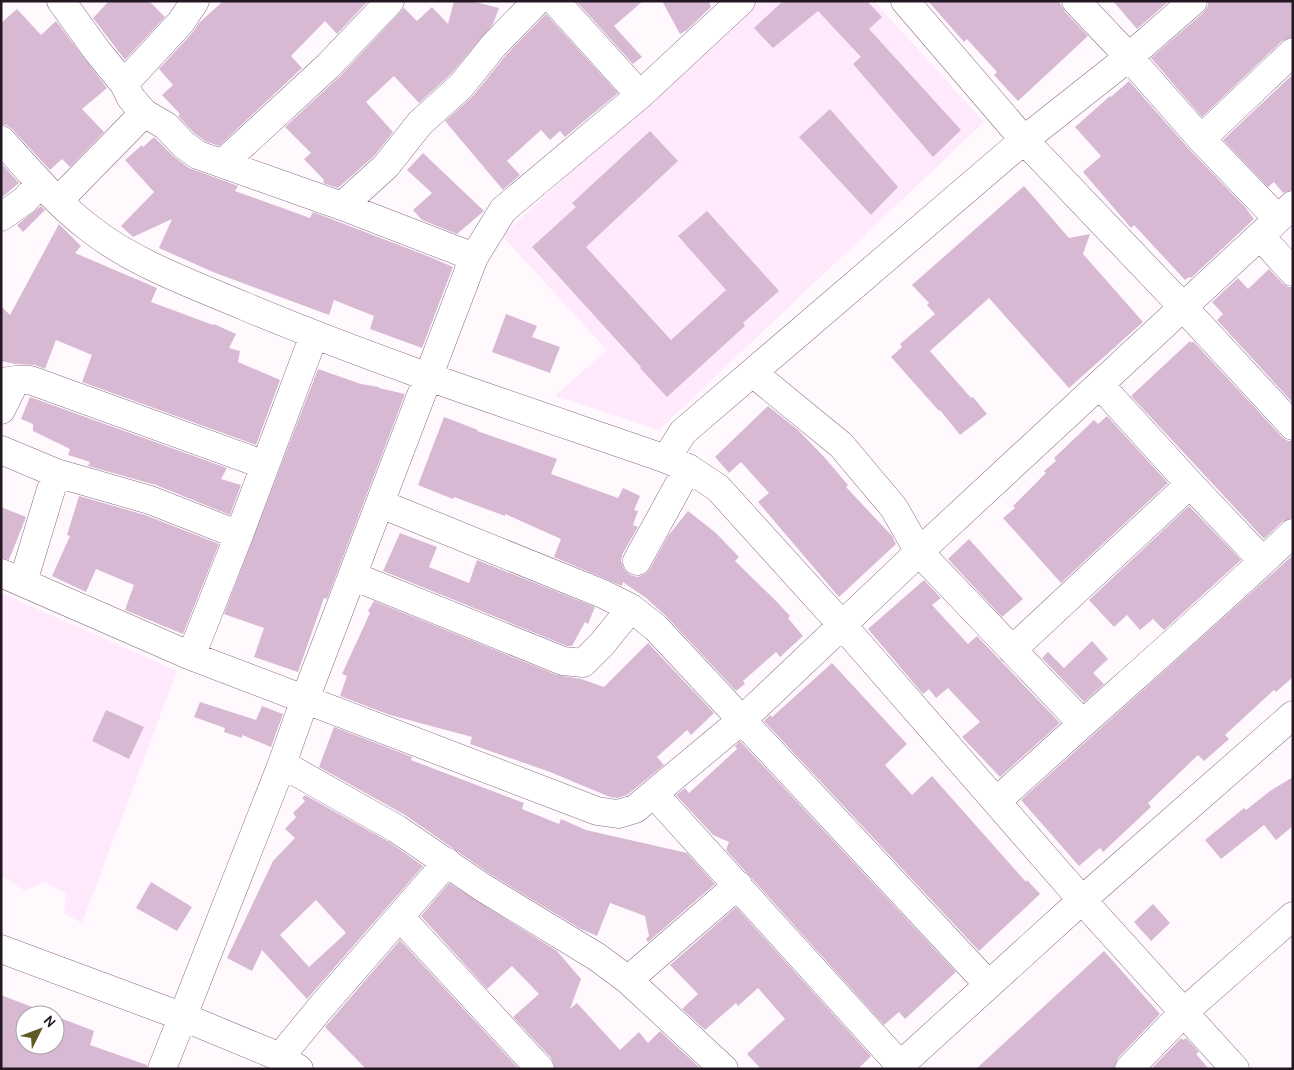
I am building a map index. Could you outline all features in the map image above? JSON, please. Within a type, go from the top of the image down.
[{"type":"street","points":[[61,1],[124,84],[131,98],[144,113],[166,126],[184,146],[198,155],[342,206],[474,257]]},
{"type":"street","points":[[124,84],[181,22],[195,1]]},
{"type":"street","points":[[223,163],[328,66],[390,1]]},
{"type":"street","points":[[342,206],[386,166],[420,123],[461,86],[494,46],[537,1]]},
{"type":"street","points":[[556,1],[640,95]]},
{"type":"street","points":[[905,1],[1024,140],[1293,426]]},
{"type":"street","points":[[1076,1],[1277,220],[1293,272]]},
{"type":"street","points":[[637,561],[677,464],[683,432],[1024,140],[1129,57],[1189,2]]},
{"type":"street","points":[[162,1069],[181,1016],[282,764],[305,699],[474,257],[503,210],[640,95],[734,4]]},
{"type":"street","points":[[1201,139],[1293,52]]},
{"type":"street","points":[[1,218],[25,200],[49,192],[144,113]]},
{"type":"street","points":[[1,140],[49,192],[90,229],[145,264],[314,335],[429,378],[677,464],[718,488],[843,626],[1082,900],[1235,1069]]},
{"type":"street","points":[[56,473],[12,577],[191,656],[597,811],[618,814],[635,809],[743,719],[1277,220]]},
{"type":"street","points":[[191,656],[239,535],[314,335]]},
{"type":"street","points":[[753,373],[841,445],[894,508],[920,552],[1082,723]]},
{"type":"street","points":[[1,410],[8,381],[30,380],[265,466]]},
{"type":"street","points":[[1100,385],[1263,561]]},
{"type":"street","points":[[1,450],[56,473],[150,500],[239,535]]},
{"type":"street","points":[[1012,650],[1190,484]]},
{"type":"street","points":[[381,504],[603,594],[631,608],[656,628],[743,719],[988,984]]},
{"type":"street","points":[[997,801],[1206,614],[1293,533]]},
{"type":"street","points":[[353,576],[563,662],[582,663],[602,644],[631,608]]},
{"type":"street","points":[[654,794],[898,1067],[988,984],[1293,714]]},
{"type":"street","points":[[282,764],[397,829],[482,887],[596,957],[628,980],[724,1069]]},
{"type":"street","points":[[1,949],[181,1016],[290,1063],[322,1006],[400,918],[446,862]]},
{"type":"street","points":[[628,980],[738,886]]},
{"type":"street","points":[[1129,1069],[1184,1012],[1293,916]]},
{"type":"street","points":[[400,918],[540,1069]]},
{"type":"shaded area","points":[[755,1],[874,1],[984,122],[659,430],[555,396],[607,350],[502,236]]},
{"type":"shaded area","points":[[1,593],[177,671],[82,923],[64,913],[66,894],[45,882],[25,891],[1,875]]},
{"type":"building","points":[[109,1],[149,1],[165,17],[125,60],[93,18]]},
{"type":"building","points":[[223,1],[368,1],[337,34],[325,21],[291,56],[302,68],[219,146],[205,141],[194,133],[178,116],[180,114],[162,95],[173,85],[159,69],[199,23]]},
{"type":"building","points":[[454,1],[472,1],[499,8],[493,24],[450,75],[419,103],[394,76],[366,102],[393,132],[375,155],[338,188],[323,183],[324,180],[304,159],[311,153],[285,127],[339,77],[404,8],[417,21],[432,7],[448,24]]},
{"type":"building","points":[[576,1],[643,1],[614,26],[642,57],[633,64]]},
{"type":"building","points":[[662,1],[709,1],[711,7],[687,30],[680,34]]},
{"type":"building","points":[[783,1],[867,1],[882,17],[869,29],[961,130],[933,157],[853,64],[861,57],[818,11],[773,48],[754,28]]},
{"type":"building","points":[[928,1],[1059,1],[1065,12],[1088,36],[1018,101],[994,75],[997,72],[967,39],[964,42]]},
{"type":"building","points":[[1113,1],[1169,1],[1137,29]]},
{"type":"building","points":[[1208,1],[1293,1],[1293,37],[1282,41],[1202,117],[1151,58],[1203,13],[1208,6]]},
{"type":"building","points":[[17,9],[41,35],[56,21],[107,88],[82,109],[104,132],[70,167],[62,159],[50,170],[12,129],[6,125],[1,125],[1,23]]},
{"type":"building","points":[[546,14],[618,93],[565,137],[560,131],[550,140],[541,130],[507,161],[520,175],[503,190],[445,121],[473,96],[506,55]]},
{"type":"building","points":[[1293,74],[1293,190],[1283,193],[1274,182],[1268,187],[1223,140]]},
{"type":"building","points":[[1129,81],[1254,219],[1191,278],[1189,277],[1185,280],[1134,225],[1131,228],[1083,172],[1101,156],[1075,127]]},
{"type":"building","points":[[830,109],[898,187],[871,215],[799,137]]},
{"type":"building","points":[[650,131],[678,161],[586,247],[671,340],[726,290],[678,236],[707,211],[779,291],[743,323],[745,326],[667,397],[532,247],[576,207],[572,203]]},
{"type":"building","points":[[154,137],[173,156],[189,168],[238,186],[235,191],[310,218],[313,212],[453,267],[422,348],[370,329],[374,316],[334,300],[329,315],[213,272],[159,248],[172,219],[133,237],[121,226],[154,192],[125,160]]},
{"type":"building","points":[[423,153],[484,211],[457,234],[422,220],[413,210],[432,193],[407,170]]},
{"type":"building","points":[[1,163],[19,183],[1,198]]},
{"type":"building","points":[[1024,186],[1069,238],[1090,234],[1083,254],[1143,322],[1069,388],[989,298],[930,351],[987,414],[960,435],[940,410],[891,357],[902,347],[900,344],[935,314],[927,305],[929,303],[912,285]]},
{"type":"building","points":[[41,206],[45,210],[23,232],[17,225]]},
{"type":"building","points":[[59,224],[81,246],[75,253],[157,288],[151,302],[214,324],[236,334],[229,348],[240,351],[238,362],[280,380],[256,445],[82,382],[92,355],[56,340],[45,369],[35,365],[1,361],[1,306],[10,315]]},
{"type":"building","points":[[1269,269],[1282,283],[1288,287],[1293,287],[1293,403],[1217,320],[1223,314],[1212,302],[1238,278],[1248,289]]},
{"type":"building","points":[[506,314],[537,326],[532,337],[560,347],[550,373],[492,352]]},
{"type":"building","points":[[1190,341],[1192,343],[1193,341],[1282,437],[1288,441],[1293,441],[1293,518],[1282,522],[1264,539],[1131,396]]},
{"type":"building","points":[[318,369],[361,384],[405,394],[327,599],[324,598],[298,672],[254,657],[264,628],[224,614]]},
{"type":"building","points":[[30,397],[227,468],[221,479],[241,485],[230,515],[156,485],[88,466],[90,462],[68,455],[70,449],[33,431],[33,424],[21,419]]},
{"type":"building","points":[[768,406],[798,430],[826,459],[848,485],[846,487],[892,536],[896,544],[839,597],[758,502],[769,493],[741,462],[729,473],[715,457]]},
{"type":"building","points":[[1107,416],[1168,483],[1061,583],[1003,518],[1015,508],[1013,506],[1046,473],[1044,471],[1056,461],[1054,458],[1094,420],[1098,424]]},
{"type":"building","points":[[444,417],[477,431],[557,459],[551,474],[618,498],[623,488],[640,496],[634,510],[638,511],[633,525],[638,527],[623,553],[621,561],[624,569],[630,575],[638,577],[650,569],[668,536],[688,511],[716,533],[739,557],[735,561],[790,616],[788,618],[803,636],[780,657],[776,652],[743,681],[745,684],[736,691],[667,617],[646,598],[623,582],[622,586],[554,557],[561,539],[505,514],[505,516],[454,497],[453,499],[418,485]]},
{"type":"building","points":[[79,496],[145,515],[219,544],[183,634],[125,610],[134,585],[96,569],[86,592],[52,576],[70,536],[67,535]]},
{"type":"building","points":[[1189,506],[1241,560],[1164,630],[1153,619],[1140,630],[1127,615],[1114,627],[1089,600]]},
{"type":"building","points":[[1,507],[26,517],[9,560],[1,558]]},
{"type":"building","points":[[400,533],[437,547],[429,567],[469,583],[477,560],[595,607],[588,624],[585,622],[572,646],[567,646],[383,571]]},
{"type":"building","points":[[969,539],[1023,599],[1002,617],[948,559]]},
{"type":"building","points":[[1293,555],[1293,677],[1276,692],[1274,690],[1225,735],[1229,739],[1204,761],[1198,755],[1148,803],[1151,807],[1103,852],[1100,848],[1079,866],[1021,800]]},
{"type":"building","points":[[924,580],[941,598],[932,605],[968,644],[977,636],[1060,723],[1000,777],[962,737],[980,722],[948,688],[936,698],[929,689],[923,694],[868,629]]},
{"type":"building","points":[[374,601],[557,675],[581,679],[604,687],[648,643],[714,713],[691,735],[687,730],[657,757],[664,765],[627,795],[617,798],[610,797],[550,772],[470,744],[472,737],[390,715],[340,696],[347,676],[342,674]]},
{"type":"building","points":[[1092,641],[1108,659],[1093,673],[1104,684],[1084,702],[1042,658],[1048,652],[1064,668]]},
{"type":"building","points":[[832,663],[907,744],[885,765],[912,795],[932,776],[1026,882],[1027,880],[1040,894],[979,951],[764,721],[770,715],[772,717]]},
{"type":"building","points":[[200,702],[256,720],[262,706],[283,714],[271,747],[242,735],[242,738],[224,732],[225,728],[194,717]]},
{"type":"building","points":[[106,710],[144,727],[129,759],[92,741]]},
{"type":"building","points":[[334,727],[412,757],[411,760],[524,803],[522,809],[559,824],[561,819],[586,830],[687,853],[715,884],[648,942],[646,939],[649,936],[645,916],[610,903],[597,936],[581,929],[490,874],[405,815],[319,767]]},
{"type":"building","points":[[740,741],[956,972],[905,1019],[899,1012],[884,1025],[726,850],[729,842],[713,835],[676,795],[685,788],[689,793],[737,749],[735,746]]},
{"type":"building","points":[[1293,777],[1293,826],[1276,840],[1264,825],[1221,859],[1205,840],[1244,808],[1246,810],[1270,791]]},
{"type":"building","points":[[305,795],[389,842],[423,866],[307,999],[262,950],[252,971],[227,958],[273,861],[295,838],[285,829],[296,817],[293,813],[305,801],[302,798]],"holes":[[[316,900],[346,933],[309,967],[280,935]]]},
{"type":"building","points":[[151,882],[192,907],[177,931],[136,908]]},
{"type":"building","points":[[449,883],[557,951],[581,979],[570,1009],[577,1003],[620,1050],[639,1032],[648,1043],[660,1031],[701,1069],[555,1069],[551,1058],[513,1017],[539,994],[512,966],[487,989],[421,916]]},
{"type":"building","points":[[1153,904],[1170,923],[1151,941],[1134,922]]},
{"type":"building","points":[[736,907],[871,1056],[858,1069],[761,1069],[747,1054],[785,1019],[758,988],[738,1006],[736,1003],[705,1030],[682,1009],[698,994],[670,965]]},
{"type":"building","points":[[400,940],[519,1069],[366,1069],[325,1027]]},
{"type":"building","points":[[1104,951],[1160,1014],[1118,1058],[1114,1069],[976,1069]]},
{"type":"building","points":[[1,995],[27,1005],[15,1005],[15,1055],[65,1055],[65,1020],[94,1031],[90,1045],[147,1065],[147,1069],[1,1069]]},
{"type":"building","points":[[1181,1038],[1183,1040],[1186,1038],[1199,1052],[1196,1054],[1209,1069],[1151,1069]]}]
